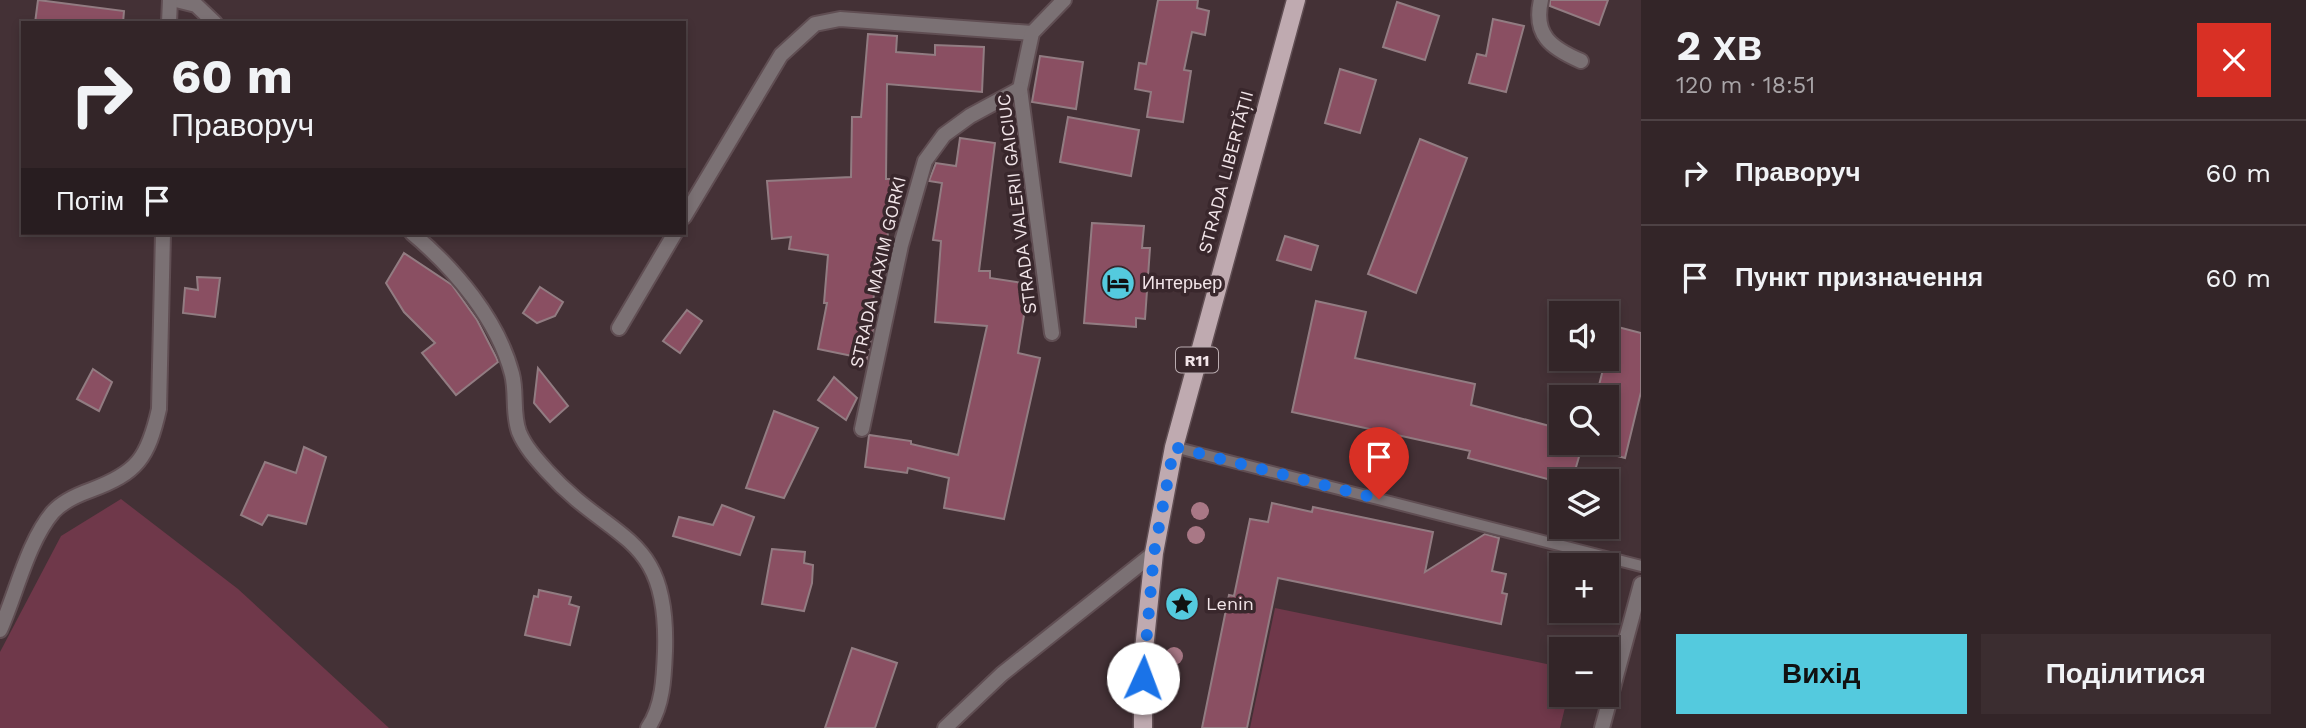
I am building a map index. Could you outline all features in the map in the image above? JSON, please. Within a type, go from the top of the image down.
[{"type":"main road","name":"STRADA LIBERTĂȚII","points":[[1143,728],[1143,659],[1154,553],[1174,447],[1296,0]]},
{"type":"street","points":[[169,21],[170,0]]},
{"type":"street","points":[[176,0],[195,5],[213,21]]},
{"type":"street","points":[[686,215],[782,55],[815,24],[840,19],[1032,33],[1064,0]]},
{"type":"street","points":[[1541,0],[1538,13],[1541,36],[1557,51],[1581,61]]},
{"type":"street","name":"STRADA VALERII GAICIUC","points":[[1032,33],[1020,89],[1052,333]]},
{"type":"street","name":"STRADA MAXIM GORKI","points":[[862,429],[901,245],[925,161],[944,135],[970,116],[1020,89]]},
{"type":"street","points":[[0,630],[37,538],[55,510],[79,494],[123,477],[141,457],[153,432],[159,400],[163,235]]},
{"type":"street","points":[[414,235],[454,275],[505,348],[514,382],[514,407],[519,432],[534,457],[573,498],[643,552],[657,576],[666,626],[664,662],[662,691],[648,728]]},
{"type":"street","points":[[619,328],[674,235]]},
{"type":"street","points":[[945,728],[1002,674],[1154,553]]},
{"type":"street","points":[[1602,728],[1641,584]]},
{"type":"lane","points":[[1174,447],[1641,566]]},
{"type":"shaded area","points":[[121,499],[238,589],[389,728],[0,728],[0,652],[61,536]]},
{"type":"shaded area","points":[[1275,608],[1549,665],[1549,707],[1565,707],[1560,728],[1250,728]]},
{"type":"building","points":[[38,0],[124,11],[123,21],[35,21]]},
{"type":"building","points":[[1158,0],[1198,0],[1197,8],[1209,11],[1205,35],[1192,32],[1184,70],[1191,71],[1183,122],[1147,117],[1151,92],[1135,89],[1139,63],[1146,64]]},
{"type":"building","points":[[1550,0],[1608,0],[1599,25],[1550,6]]},
{"type":"building","points":[[1397,2],[1439,16],[1425,60],[1383,47]]},
{"type":"building","points":[[1493,19],[1524,26],[1506,92],[1469,83],[1477,54],[1486,56]]},
{"type":"building","points":[[868,34],[897,36],[896,52],[935,55],[935,45],[984,47],[982,92],[887,84],[886,179],[901,179],[901,202],[890,202],[886,260],[877,259],[872,317],[876,318],[867,359],[818,349],[827,303],[824,303],[828,255],[789,249],[791,237],[772,239],[767,181],[851,177],[852,117],[861,117]]},
{"type":"building","points":[[1040,56],[1083,62],[1076,109],[1032,102]]},
{"type":"building","points":[[1340,69],[1376,80],[1360,133],[1325,123]]},
{"type":"building","points":[[1068,117],[1139,130],[1131,176],[1060,162]]},
{"type":"building","points":[[960,138],[995,143],[979,271],[990,271],[990,278],[1029,284],[1018,353],[1040,358],[1004,519],[944,508],[949,478],[908,468],[907,473],[865,467],[869,435],[911,441],[911,444],[958,455],[987,326],[935,322],[941,241],[933,240],[942,183],[929,181],[936,163],[956,166]]},
{"type":"building","points":[[1420,139],[1467,158],[1416,293],[1368,274]]},
{"type":"building","name":"Интерьер","points":[[1092,223],[1144,226],[1142,248],[1150,248],[1145,319],[1136,318],[1136,327],[1084,323]]},
{"type":"building","points":[[1285,236],[1318,246],[1311,270],[1277,260]]},
{"type":"building","points":[[404,253],[452,285],[477,320],[498,362],[456,395],[422,353],[435,343],[404,312],[386,283]]},
{"type":"building","points":[[197,277],[220,278],[215,317],[183,313],[185,288],[198,290]]},
{"type":"building","points":[[540,287],[563,302],[555,316],[537,323],[523,313]]},
{"type":"building","points":[[1316,301],[1366,312],[1355,358],[1475,384],[1471,405],[1549,426],[1549,455],[1580,455],[1575,469],[1549,469],[1549,479],[1468,458],[1470,451],[1292,412]]},
{"type":"building","points":[[687,310],[702,321],[680,353],[663,341]]},
{"type":"building","points":[[1619,327],[1641,333],[1641,392],[1625,458],[1614,455],[1619,455],[1619,385],[1599,385],[1603,371],[1619,371]]},
{"type":"building","points":[[538,368],[568,406],[550,422],[534,403]]},
{"type":"building","points":[[93,369],[112,382],[99,411],[77,399]]},
{"type":"building","points":[[834,377],[857,398],[846,420],[818,400]]},
{"type":"building","points":[[774,411],[818,428],[784,498],[746,488]]},
{"type":"building","points":[[304,447],[326,457],[306,524],[268,515],[262,525],[241,515],[265,462],[296,473]]},
{"type":"building","points":[[1272,503],[1312,512],[1313,507],[1433,532],[1425,572],[1485,534],[1499,538],[1492,571],[1506,574],[1502,593],[1507,594],[1501,624],[1278,578],[1247,728],[1202,728],[1229,595],[1234,596],[1250,519],[1268,522]]},
{"type":"building","points":[[722,505],[754,517],[740,555],[673,536],[679,517],[713,525]]},
{"type":"building","points":[[772,549],[805,552],[804,563],[813,565],[812,583],[804,611],[762,604]]},
{"type":"building","points":[[539,590],[571,597],[569,604],[579,607],[570,645],[525,635],[534,596],[538,597]]},
{"type":"building","points":[[852,648],[897,663],[875,728],[825,728]]},
{"type":"place","name":"Интерьер","points":[[1118,283]]},
{"type":"place","name":"Lenin","points":[[1182,604]]},
{"type":"route","points":[[1143,678],[1154,553],[1174,447],[1379,499]]}]
